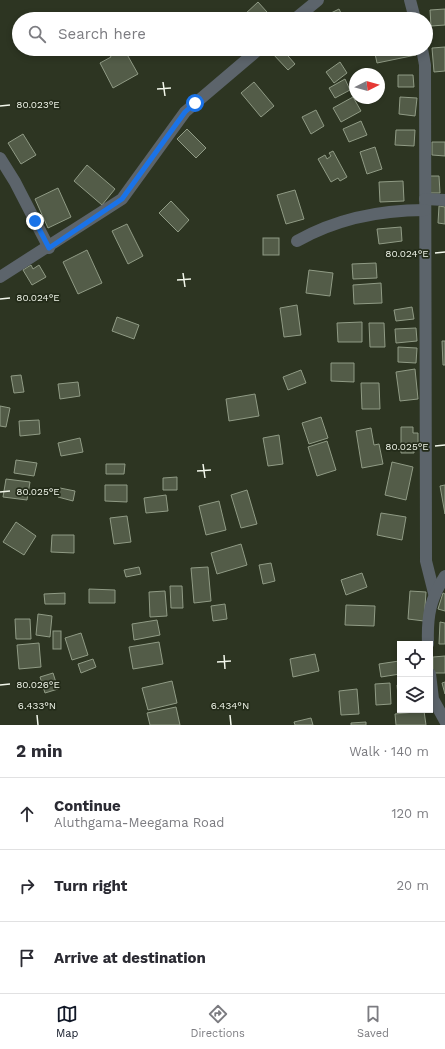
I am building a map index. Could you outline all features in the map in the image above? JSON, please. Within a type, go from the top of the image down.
[{"type":"street","points":[[303,12],[318,0]]},
{"type":"street","points":[[410,0],[413,12]]},
{"type":"street","points":[[0,277],[49,248],[122,199],[185,112],[251,56]]},
{"type":"street","points":[[423,56],[425,65],[426,561],[434,593]]},
{"type":"street","points":[[0,158],[15,182],[49,248]]},
{"type":"street","points":[[297,241],[316,230],[353,218],[402,210],[445,200]]},
{"type":"street","points":[[428,641],[427,623],[434,593],[445,576]]},
{"type":"street","points":[[430,677],[433,699],[445,720]]},
{"type":"building","points":[[258,2],[267,12],[247,12]]},
{"type":"building","points":[[339,9],[340,12],[333,12]]},
{"type":"building","points":[[445,9],[445,25],[433,26],[433,12],[430,12],[430,10]]},
{"type":"building","points":[[445,47],[445,71],[434,72],[433,48]]},
{"type":"building","points":[[128,56],[138,74],[113,88],[100,63],[111,57]]},
{"type":"building","points":[[275,56],[288,56],[295,64],[288,70]]},
{"type":"building","points":[[376,56],[411,56],[377,63]]},
{"type":"building","points":[[340,62],[347,73],[334,83],[326,72]]},
{"type":"building","points":[[398,75],[413,75],[414,87],[398,87]]},
{"type":"building","points":[[345,79],[349,91],[335,98],[329,88]]},
{"type":"building","points":[[254,82],[274,106],[261,117],[241,93]]},
{"type":"building","points":[[400,97],[417,98],[415,116],[399,114]]},
{"type":"building","points":[[349,99],[349,104],[357,104],[361,111],[341,122],[333,108]]},
{"type":"building","points":[[316,110],[324,126],[311,134],[302,117]]},
{"type":"building","points":[[361,121],[367,135],[349,142],[343,129]]},
{"type":"building","points":[[187,129],[206,148],[196,158],[177,139]]},
{"type":"building","points":[[396,130],[415,130],[414,146],[395,145]]},
{"type":"building","points":[[23,134],[36,155],[21,164],[8,143]]},
{"type":"building","points":[[432,142],[445,142],[445,156],[432,155]]},
{"type":"building","points":[[375,147],[382,169],[367,174],[360,152]]},
{"type":"building","points":[[333,151],[347,177],[340,181],[338,178],[331,182],[318,159],[325,155],[327,159],[331,156],[329,153]]},
{"type":"building","points":[[87,165],[115,189],[102,205],[74,181]]},
{"type":"building","points":[[428,176],[439,176],[440,193],[429,193]]},
{"type":"building","points":[[403,181],[404,201],[380,202],[379,182]]},
{"type":"building","points":[[58,188],[71,217],[48,228],[35,199]]},
{"type":"building","points":[[295,190],[304,219],[286,224],[277,195]]},
{"type":"building","points":[[171,201],[189,220],[178,232],[159,213]]},
{"type":"building","points":[[439,206],[445,207],[445,224],[438,223]]},
{"type":"building","points":[[127,224],[143,256],[128,264],[112,231]]},
{"type":"building","points":[[401,227],[402,241],[379,244],[377,229]]},
{"type":"building","points":[[263,238],[279,238],[279,255],[263,255]]},
{"type":"building","points":[[87,250],[102,283],[78,294],[63,262]]},
{"type":"building","points":[[376,263],[377,278],[353,279],[352,264]]},
{"type":"building","points":[[31,265],[33,269],[39,265],[46,277],[32,285],[23,270]]},
{"type":"building","points":[[309,270],[333,273],[330,296],[306,293]]},
{"type":"building","points":[[381,283],[382,303],[354,304],[353,285]]},
{"type":"building","points":[[297,305],[301,335],[284,337],[280,308]]},
{"type":"building","points":[[412,307],[414,319],[396,321],[394,310]]},
{"type":"building","points":[[117,317],[139,325],[134,339],[112,331]]},
{"type":"building","points":[[362,322],[362,342],[338,342],[337,323]]},
{"type":"building","points":[[369,323],[384,323],[385,347],[370,347]]},
{"type":"building","points":[[416,328],[417,341],[396,343],[395,329]]},
{"type":"building","points":[[442,341],[445,341],[445,365],[443,365]]},
{"type":"building","points":[[398,347],[417,348],[416,363],[398,362]]},
{"type":"building","points":[[331,363],[354,363],[354,382],[331,381]]},
{"type":"building","points":[[415,369],[418,399],[400,401],[396,372]]},
{"type":"building","points":[[301,370],[306,383],[288,390],[283,377]]},
{"type":"building","points":[[21,375],[24,392],[14,393],[11,376]]},
{"type":"building","points":[[78,382],[80,396],[60,399],[58,384]]},
{"type":"building","points":[[361,383],[379,383],[380,409],[362,409]]},
{"type":"building","points":[[255,394],[259,416],[229,421],[226,399]]},
{"type":"building","points":[[0,406],[10,408],[6,427],[0,426]]},
{"type":"building","points":[[321,417],[328,438],[309,444],[302,423]]},
{"type":"building","points":[[39,420],[40,434],[20,436],[19,421]]},
{"type":"building","points":[[401,427],[413,427],[413,433],[418,433],[418,443],[414,443],[414,453],[401,453]]},
{"type":"building","points":[[371,428],[374,445],[379,444],[383,464],[362,468],[356,431]]},
{"type":"building","points":[[279,435],[283,464],[268,466],[263,438]]},
{"type":"building","points":[[80,438],[83,452],[61,456],[58,443]]},
{"type":"building","points":[[327,441],[336,470],[317,476],[308,447]]},
{"type":"building","points":[[16,460],[37,463],[34,476],[14,473]]},
{"type":"building","points":[[392,462],[413,467],[406,500],[385,495]]},
{"type":"building","points":[[106,464],[125,464],[124,474],[106,474]]},
{"type":"building","points":[[177,477],[177,490],[163,490],[163,478]]},
{"type":"building","points":[[6,479],[30,482],[27,500],[3,497]]},
{"type":"building","points":[[105,485],[127,485],[127,502],[105,501]]},
{"type":"building","points":[[445,485],[445,514],[440,486]]},
{"type":"building","points":[[60,488],[75,491],[73,501],[58,497]]},
{"type":"building","points":[[247,490],[257,524],[241,528],[231,495]]},
{"type":"building","points":[[166,495],[168,511],[146,513],[144,498]]},
{"type":"building","points":[[219,501],[226,530],[206,535],[199,506]]},
{"type":"building","points":[[381,513],[406,517],[402,540],[377,535]]},
{"type":"building","points":[[127,516],[131,542],[114,544],[110,518]]},
{"type":"building","points":[[16,522],[36,536],[24,555],[3,542]]},
{"type":"building","points":[[52,535],[74,535],[74,553],[51,552]]},
{"type":"building","points":[[241,544],[247,565],[217,574],[211,553]]},
{"type":"building","points":[[271,563],[275,581],[263,584],[259,565]]},
{"type":"building","points":[[139,567],[141,574],[126,577],[124,570]]},
{"type":"building","points":[[208,567],[211,601],[194,603],[191,568]]},
{"type":"building","points":[[362,573],[367,587],[346,595],[341,580]]},
{"type":"building","points":[[170,586],[182,586],[183,608],[171,608]]},
{"type":"building","points":[[89,589],[115,590],[115,603],[89,603]]},
{"type":"building","points":[[165,591],[167,616],[150,617],[149,592]]},
{"type":"building","points":[[410,591],[426,592],[424,621],[408,619]]},
{"type":"building","points":[[65,593],[65,604],[45,604],[44,594]]},
{"type":"building","points":[[443,593],[445,594],[445,611],[438,609]]},
{"type":"building","points":[[225,604],[227,619],[213,621],[211,606]]},
{"type":"building","points":[[346,605],[375,606],[374,626],[345,625]]},
{"type":"building","points":[[38,614],[52,616],[50,637],[36,635]]},
{"type":"building","points":[[15,619],[30,619],[31,639],[16,639]]},
{"type":"building","points":[[157,620],[160,635],[134,640],[132,624]]},
{"type":"building","points":[[440,622],[445,623],[445,644],[439,644]]},
{"type":"building","points":[[53,631],[61,631],[61,649],[53,649]]},
{"type":"building","points":[[81,633],[88,655],[72,660],[65,638]]},
{"type":"building","points":[[159,642],[163,664],[133,669],[129,647]]},
{"type":"building","points":[[39,643],[41,667],[19,669],[17,645]]},
{"type":"building","points":[[315,654],[319,671],[293,677],[290,659]]},
{"type":"building","points":[[445,656],[445,673],[433,673],[433,657]]},
{"type":"building","points":[[93,659],[96,667],[81,673],[78,664]]},
{"type":"building","points":[[397,661],[397,674],[381,677],[379,664]]},
{"type":"building","points":[[53,673],[58,689],[45,693],[40,677]]},
{"type":"building","points":[[172,681],[177,703],[148,710],[142,688]]},
{"type":"building","points":[[445,682],[445,694],[442,683]]},
{"type":"building","points":[[390,683],[391,704],[376,705],[375,684]]},
{"type":"building","points":[[357,689],[359,714],[341,715],[339,691]]},
{"type":"building","points":[[176,707],[180,725],[150,725],[147,713]]},
{"type":"building","points":[[424,713],[426,725],[396,725],[395,714]]},
{"type":"building","points":[[311,718],[313,725],[295,725],[294,722]]},
{"type":"building","points":[[366,722],[366,725],[351,725],[351,723]]},
{"type":"route","points":[[35,221],[49,248],[122,199],[185,112],[195,103]]}]
